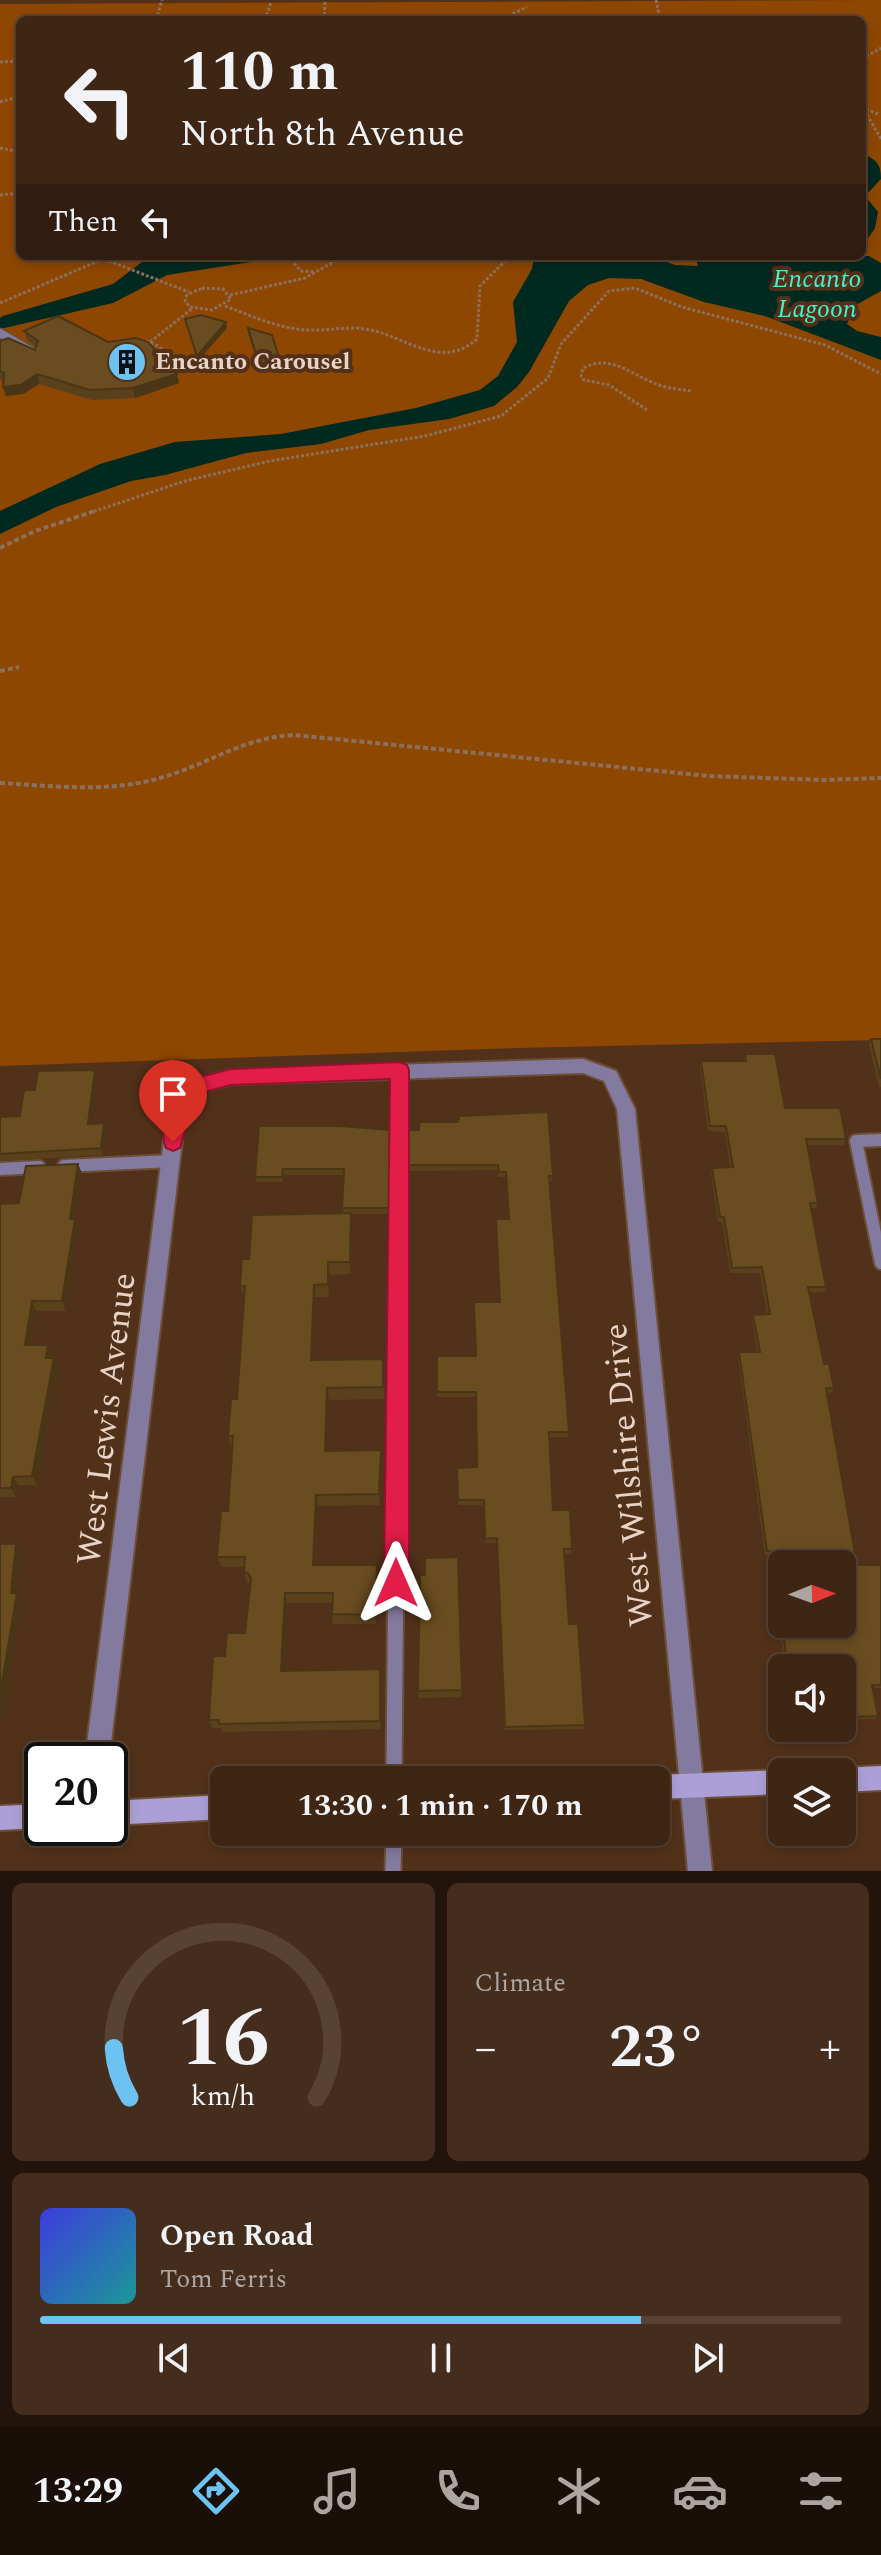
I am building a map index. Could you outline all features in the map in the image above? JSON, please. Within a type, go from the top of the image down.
[{"type":"main road","points":[[856,1779],[881,1778]]},
{"type":"main road","points":[[670,1787],[768,1783]]},
{"type":"main road","points":[[128,1812],[210,1808]]},
{"type":"main road","points":[[0,1818],[24,1817]]},
{"type":"street","name":"West Wilshire Drive","points":[[400,1070],[583,1066],[610,1076],[626,1109],[700,1871]]},
{"type":"street","name":"West Lewis Avenue","points":[[99,1742],[175,1124],[188,1088],[231,1077],[400,1070]]},
{"type":"lane","points":[[2,334],[34,353]]},
{"type":"lane","points":[[394,1766],[400,1070]]},
{"type":"lane","points":[[881,1140],[856,1141],[881,1263]]},
{"type":"lane","points":[[0,1169],[172,1161]]},
{"type":"lane","points":[[393,1871],[394,1846]]},
{"type":"path","points":[[266,16],[271,2]]},
{"type":"path","points":[[508,16],[527,7]]},
{"type":"path","points":[[866,108],[878,114]]},
{"type":"path","points":[[866,112],[881,139]]},
{"type":"path","points":[[0,303],[102,260]]},
{"type":"path","points":[[106,260],[190,292],[216,288],[230,295],[290,283],[323,270],[338,260]]},
{"type":"path","points":[[290,260],[298,270],[298,276],[290,283]]},
{"type":"path","points":[[225,306],[282,327],[310,330],[361,328],[382,333],[417,350],[447,352],[466,347],[477,339],[480,330],[475,308],[478,292],[490,272],[505,260]]},
{"type":"path","points":[[298,270],[311,273],[323,270]]},
{"type":"path","points":[[0,548],[35,531],[185,481],[270,461],[425,436],[501,416],[548,378],[561,344],[609,291],[635,288],[682,307],[825,345],[881,374]]},
{"type":"path","points":[[190,292],[185,301],[193,308],[207,311],[225,306],[230,302],[230,295]]},
{"type":"path","points":[[150,342],[164,349],[169,361],[161,372],[150,379],[111,384],[86,371],[84,366],[88,356],[101,346],[121,340],[150,342],[193,308]]},
{"type":"path","points":[[647,410],[609,385],[584,380],[581,376],[583,368],[593,363],[617,363],[658,385],[691,391]]},
{"type":"path","points":[[0,671],[19,667]]},
{"type":"path","points":[[0,783],[78,786],[148,782],[178,772],[238,744],[276,735],[345,738],[720,776],[848,780],[881,778]]},
{"type":"shaded area","points":[[881,0],[881,1040],[514,1048],[0,1066],[0,4]]},
{"type":"water","name":"Encanto Lagoon","points":[[866,155],[877,163],[881,179],[866,195]]},
{"type":"water","name":"Encanto Lagoon","points":[[866,197],[878,212],[875,228],[867,240]]},
{"type":"water","name":"Encanto Lagoon","points":[[869,256],[881,263],[881,291],[856,305],[847,324],[857,331],[881,337],[881,360],[765,316],[704,302],[641,279],[609,278],[588,285],[569,301],[529,372],[494,406],[449,419],[369,430],[321,444],[246,453],[131,481],[56,507],[0,534],[0,511],[100,464],[175,442],[281,434],[416,408],[480,390],[498,376],[517,342],[513,302],[532,269],[533,260],[661,260],[675,265],[698,266],[696,260],[866,260]]},
{"type":"water","points":[[145,260],[264,260],[167,275],[113,303],[0,329],[0,318],[3,316],[113,284]]},
{"type":"building","points":[[201,315],[226,322],[197,356],[185,319]]},
{"type":"building","points":[[58,316],[108,342],[136,338],[148,342],[177,374],[133,388],[90,390],[37,374],[21,385],[3,387],[0,341],[8,338],[35,350],[38,341],[24,331]]},
{"type":"building","points":[[248,328],[272,335],[280,361],[259,364]]},
{"type":"building","points":[[871,1039],[881,1039],[881,1079]]},
{"type":"building","points":[[745,1054],[775,1054],[785,1108],[840,1108],[846,1139],[806,1139],[818,1203],[810,1203],[826,1287],[808,1287],[824,1364],[829,1364],[834,1388],[826,1388],[854,1550],[767,1551],[739,1352],[760,1352],[753,1315],[770,1314],[762,1267],[732,1268],[712,1168],[733,1167],[726,1126],[710,1126],[701,1061],[746,1061]]},
{"type":"building","points":[[95,1070],[88,1124],[104,1123],[101,1148],[0,1154],[0,1117],[20,1116],[24,1090],[35,1090],[38,1071]]},
{"type":"building","points":[[548,1112],[553,1176],[549,1176],[569,1432],[549,1432],[553,1510],[570,1510],[572,1549],[564,1549],[569,1624],[578,1624],[585,1725],[505,1727],[497,1538],[485,1539],[484,1500],[458,1500],[457,1468],[477,1467],[476,1392],[437,1392],[437,1356],[476,1356],[474,1302],[500,1302],[496,1219],[509,1219],[506,1172],[499,1172],[498,1165],[408,1165],[408,1130],[419,1130],[420,1122],[458,1122],[459,1116]]},
{"type":"building","points":[[259,1126],[341,1126],[390,1130],[389,1208],[342,1208],[344,1169],[283,1169],[282,1177],[255,1177]]},
{"type":"building","points":[[78,1164],[70,1219],[75,1219],[62,1301],[32,1301],[25,1345],[48,1345],[46,1358],[54,1358],[32,1476],[13,1477],[11,1488],[0,1488],[0,1204],[19,1203],[26,1166]]},
{"type":"building","points":[[351,1213],[350,1262],[328,1262],[328,1284],[314,1285],[311,1360],[383,1359],[383,1387],[327,1388],[325,1451],[381,1450],[379,1494],[316,1495],[313,1565],[377,1565],[375,1615],[332,1614],[333,1593],[285,1593],[281,1671],[380,1669],[380,1721],[219,1724],[219,1720],[209,1720],[213,1656],[225,1656],[227,1633],[245,1633],[251,1578],[244,1573],[245,1557],[217,1557],[221,1511],[228,1511],[233,1436],[228,1436],[231,1399],[237,1399],[245,1286],[240,1286],[242,1259],[249,1259],[252,1215]]},
{"type":"building","points":[[0,1544],[16,1544],[11,1593],[17,1593],[0,1694]]},
{"type":"building","points":[[458,1557],[462,1690],[418,1691],[420,1575],[425,1575],[425,1558]]},
{"type":"building","points":[[856,1559],[857,1565],[881,1565],[881,1685],[872,1685],[878,1716],[856,1717],[856,1654],[786,1654],[784,1638],[856,1638]]},
{"type":"place","name":"Encanto Carousel","points":[[127,362]]},
{"type":"route","points":[[173,1142],[175,1124],[188,1088],[231,1077],[400,1070],[396,1583]]}]
